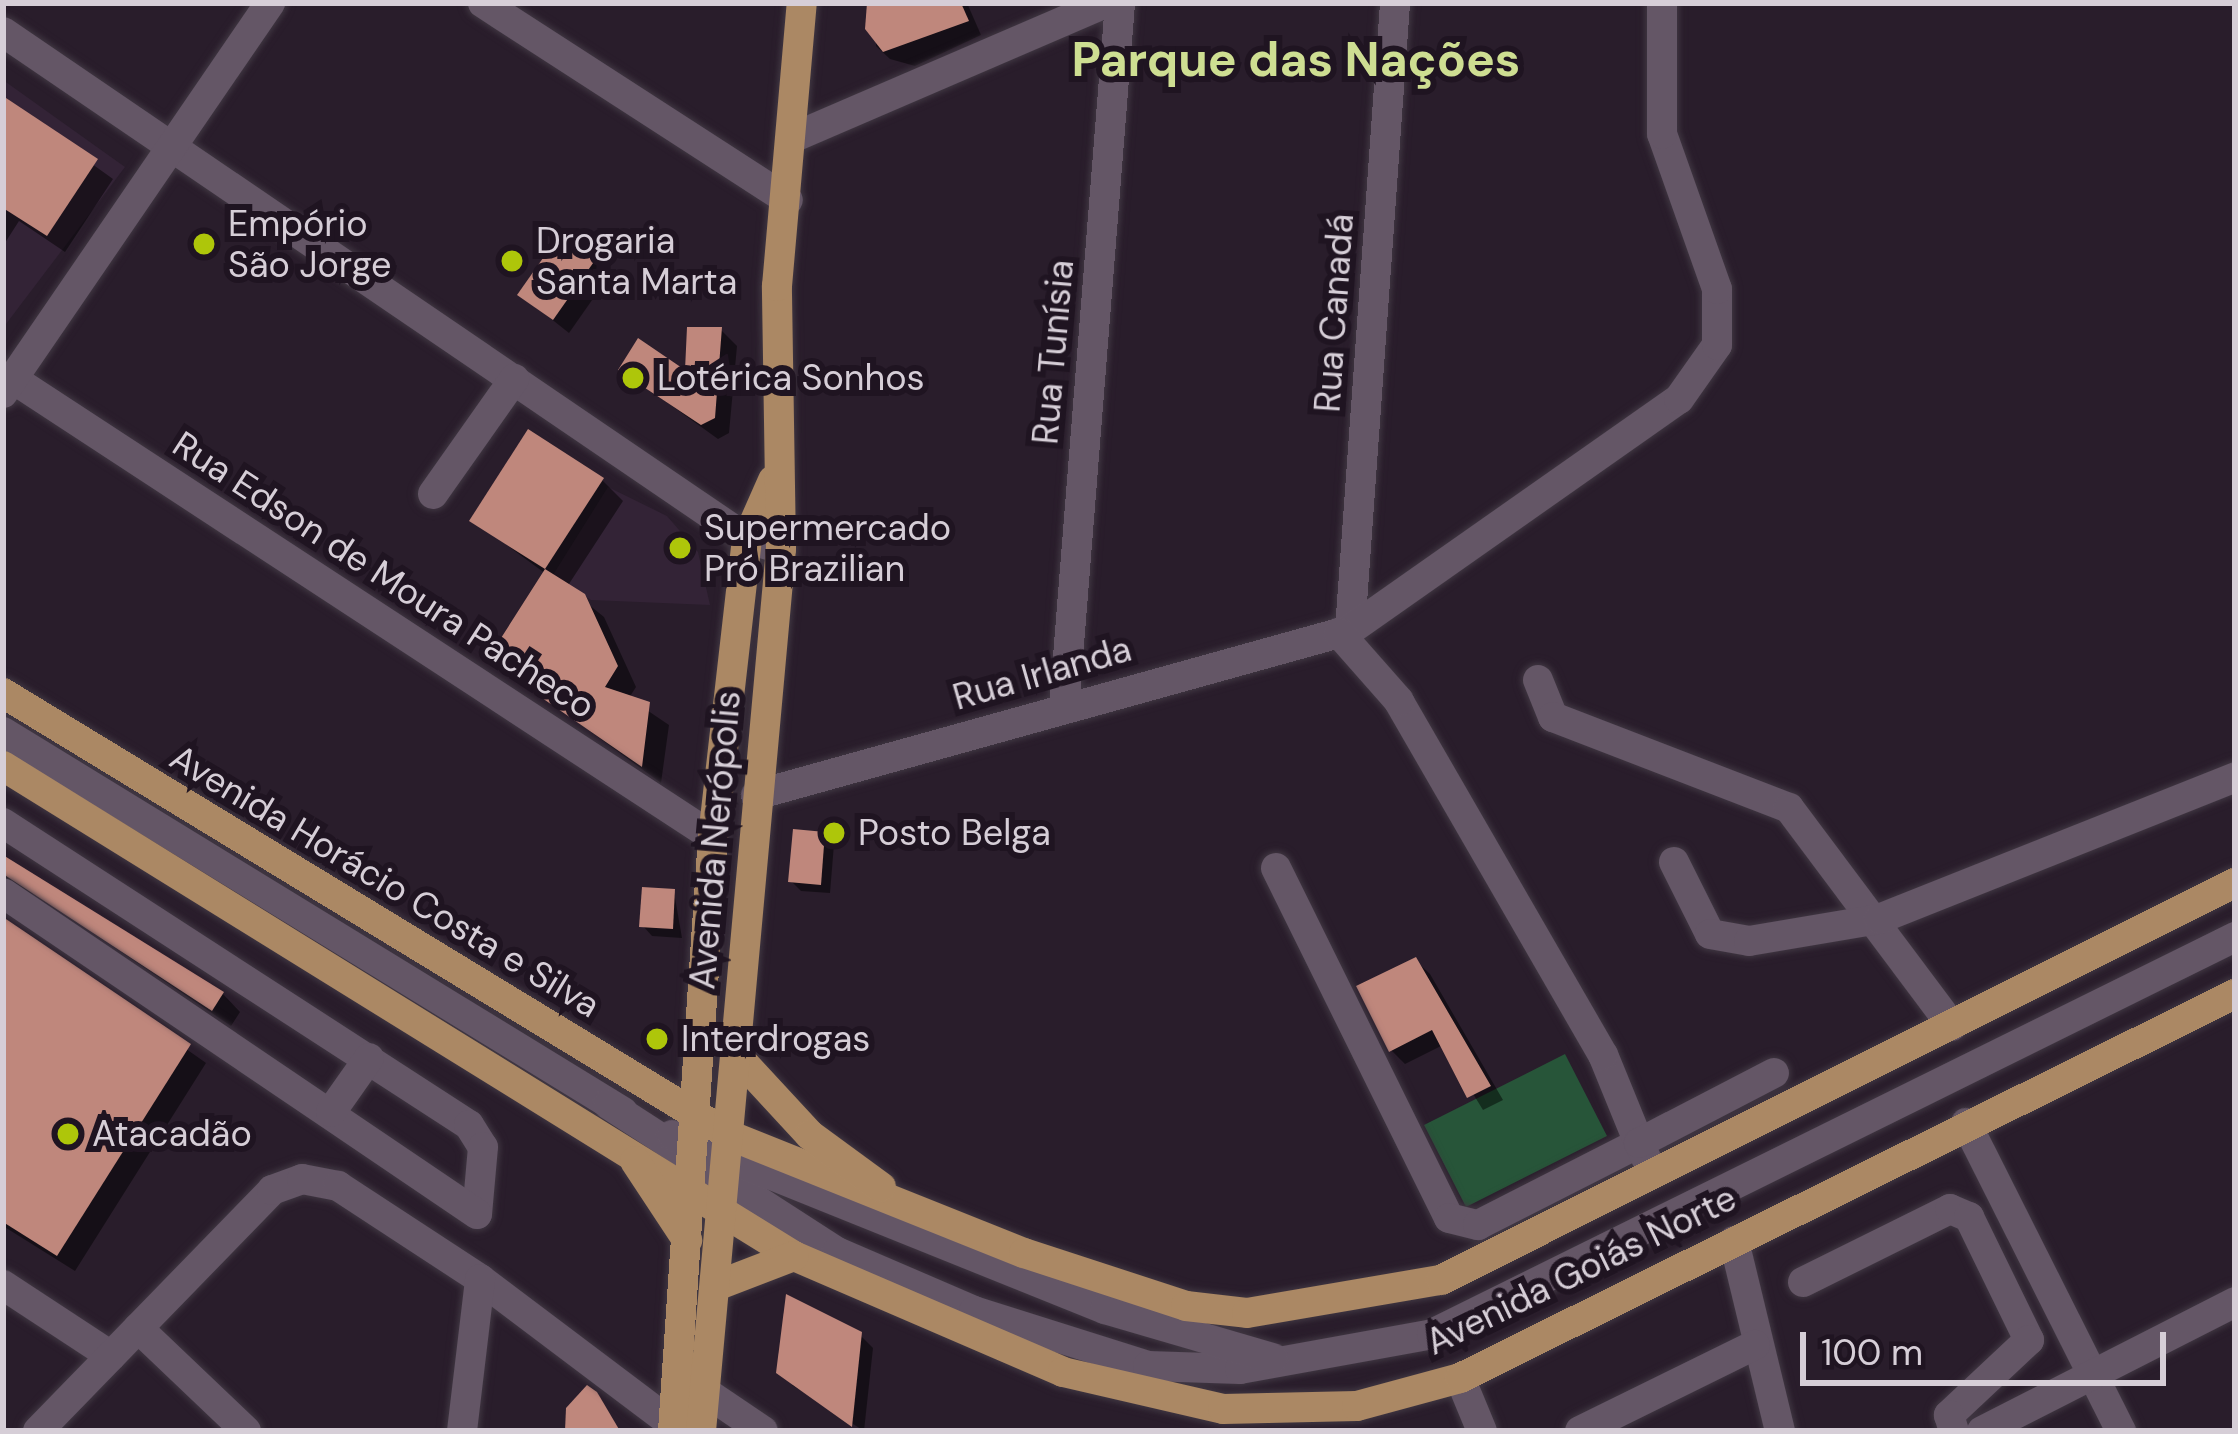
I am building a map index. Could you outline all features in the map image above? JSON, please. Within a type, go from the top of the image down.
[{"type":"main road","name":"Avenida Nerópolis","points":[[683,1429],[704,1391],[721,1284],[756,795],[781,549],[775,476],[802,3]]},
{"type":"main road","name":"Avenida Nerópolis","points":[[683,1429],[691,1152],[713,837],[747,538],[775,476]]},
{"type":"main road","name":"Avenida Horácio Costa e Silva","points":[[3,693],[691,1152],[728,1172],[925,1219]]},
{"type":"main road","name":"Avenida Horácio Costa e Silva","points":[[3,766],[631,1156],[691,1152],[728,1172],[794,1256]]},
{"type":"main road","name":"Avenida Goiás Norte","points":[[925,1219],[1186,1306],[1247,1313],[1441,1280],[2235,883]]},
{"type":"main road","name":"Avenida Goiás Norte","points":[[794,1256],[1136,1394],[1285,1409],[1357,1406],[1460,1378],[1966,1123],[2235,994]]},
{"type":"main road","points":[[735,1054],[810,1135],[925,1219]]},
{"type":"main road","points":[[631,1156],[687,1240]]},
{"type":"main road","points":[[721,1284],[794,1256]]},
{"type":"street","points":[[8,386],[270,3]]},
{"type":"street","points":[[483,3],[788,200]]},
{"type":"street","points":[[792,138],[1105,3]]},
{"type":"street","name":"Rua Tunísia","points":[[1064,707],[1120,3]]},
{"type":"street","name":"Rua Canadá","points":[[1345,631],[1395,3]]},
{"type":"street","name":"Rua Irlanda","points":[[756,795],[1345,631],[1679,399],[1717,345],[1717,289],[1662,134],[1662,3]]},
{"type":"street","points":[[3,32],[747,538],[781,549]]},
{"type":"street","points":[[433,494],[514,379]]},
{"type":"street","name":"Rua Edson de Moura Pacheco","points":[[8,386],[713,837]]},
{"type":"street","points":[[1345,631],[1399,701],[1604,1055],[1654,1174]]},
{"type":"street","points":[[1538,680],[1553,717],[1768,792],[1879,919],[1952,1026]]},
{"type":"street","points":[[3,732],[691,1152]]},
{"type":"street","points":[[1674,862],[1710,934],[1729,941],[1879,919],[2235,777]]},
{"type":"street","points":[[3,824],[202,947],[479,1134],[462,1431]]},
{"type":"street","points":[[1276,868],[1449,1218],[1478,1225],[1774,1073]]},
{"type":"street","points":[[3,893],[477,1214]]},
{"type":"street","points":[[202,947],[231,905]]},
{"type":"street","points":[[728,1172],[837,1252],[974,1310],[1148,1366],[1290,1363],[1432,1334],[2235,937]]},
{"type":"street","points":[[331,1112],[369,1058]]},
{"type":"street","points":[[1966,1123],[2121,1431]]},
{"type":"street","points":[[728,1172],[1105,1309],[1290,1363]]},
{"type":"street","points":[[38,1431],[272,1190],[302,1179],[338,1186],[471,1273],[683,1429]]},
{"type":"street","points":[[1803,1282],[1950,1209],[1970,1217],[2029,1340],[1949,1415],[1954,1431]]},
{"type":"street","points":[[1734,1241],[1755,1345],[1780,1431]]},
{"type":"street","points":[[3,1285],[112,1356]]},
{"type":"street","points":[[1982,1431],[2235,1301]]},
{"type":"street","points":[[138,1328],[245,1431]]},
{"type":"street","points":[[1580,1431],[1755,1345]]},
{"type":"street","points":[[1460,1378],[1482,1431]]},
{"type":"street","points":[[704,1391],[763,1431]]},
{"type":"shaded area","points":[[3,80],[125,167],[3,328]]},
{"type":"shaded area","points":[[608,487],[667,516],[698,552],[710,605],[591,600],[553,575]]},
{"type":"green space","points":[[1565,1054],[1607,1136],[1466,1207],[1424,1125]]},
{"type":"building","points":[[867,3],[961,3],[969,21],[883,52],[865,29]]},
{"type":"building","points":[[3,96],[98,159],[47,236],[3,208]]},
{"type":"building","points":[[562,231],[598,256],[553,320],[517,295]]},
{"type":"building","points":[[687,327],[722,327],[715,418],[701,425],[618,370],[638,338],[685,370]]},
{"type":"building","points":[[528,429],[604,478],[545,569],[469,521]]},
{"type":"building","points":[[545,569],[585,594],[618,666],[605,687],[650,702],[642,767],[487,660]]},
{"type":"building","points":[[793,829],[825,832],[821,885],[788,882]]},
{"type":"building","points":[[3,855],[224,992],[212,1011],[3,874]]},
{"type":"building","points":[[642,887],[675,889],[673,929],[639,927]]},
{"type":"building","name":"Atacadão","points":[[3,917],[191,1044],[57,1256],[3,1222]]},
{"type":"building","points":[[1416,957],[1491,1086],[1467,1098],[1432,1030],[1389,1052],[1356,986]]},
{"type":"building","points":[[786,1294],[862,1332],[852,1427],[776,1373]]},
{"type":"building","points":[[587,1385],[597,1392],[620,1431],[565,1431],[566,1408]]},
{"type":"place","name":"Empório São Jorge","points":[[204,244]]},
{"type":"place","name":"Drogaria Santa Marta","points":[[512,261]]},
{"type":"place","name":"Lotérica Sonhos","points":[[633,378]]},
{"type":"place","name":"Supermercado Pró Brazilian","points":[[680,548]]},
{"type":"place","name":"Posto Belga","points":[[834,833]]},
{"type":"place","name":"Interdrogas","points":[[657,1039]]},
{"type":"place","name":"Atacadão","points":[[68,1134]]},
{"type":"district","name":"Parque das Nações","points":[[1296,60]]}]
